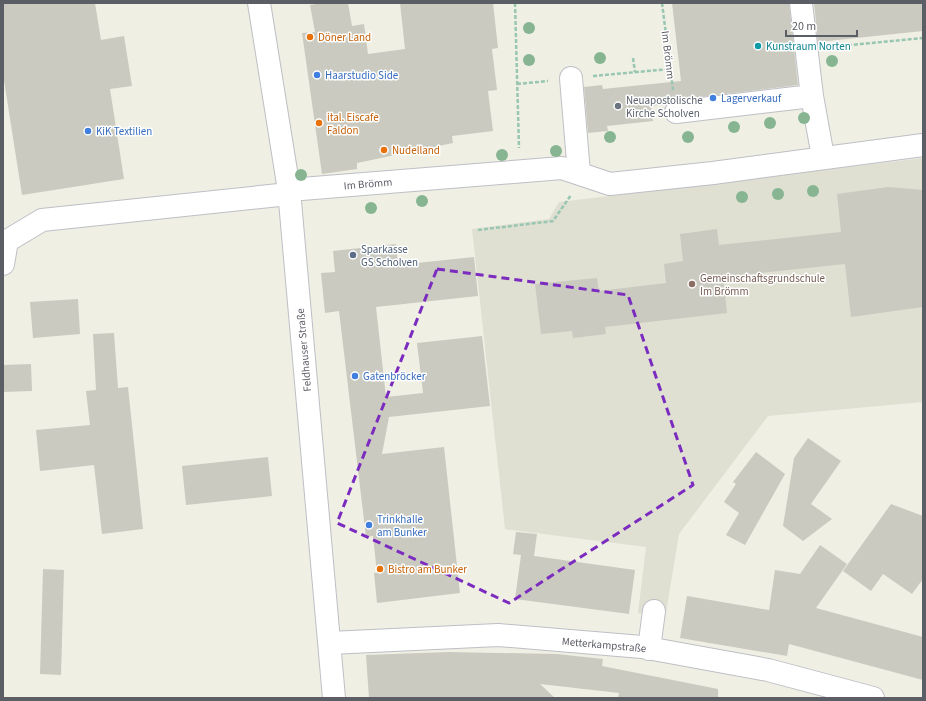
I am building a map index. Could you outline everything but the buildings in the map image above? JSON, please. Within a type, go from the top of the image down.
[{"type":"street","name":"Feldhauser Straße","points":[[259,3],[289,192],[334,698]]},
{"type":"street","points":[[801,3],[812,96],[823,158]]},
{"type":"street","points":[[571,78],[582,174]]},
{"type":"street","points":[[676,112],[812,96]]},
{"type":"street","name":"Im Brömm","points":[[3,264],[7,241],[42,220],[289,192],[562,168],[610,184],[713,173],[923,145]]},
{"type":"street","points":[[649,648],[654,612]]},
{"type":"street","name":"Metterkampstraße","points":[[330,643],[498,635],[649,648],[768,670],[873,698]]},
{"type":"path","points":[[515,3],[520,171]]},
{"type":"path","name":"Im Brömm","points":[[662,3],[676,112]]},
{"type":"path","points":[[807,50],[923,38]]},
{"type":"path","points":[[633,58],[635,72]]},
{"type":"path","points":[[478,230],[552,221],[582,174]]},
{"type":"highlighted area","points":[[437,269],[628,295],[693,485],[509,603],[337,523]]},
{"type":"shaded area","points":[[923,158],[923,402],[768,416],[679,534],[665,619],[638,613],[646,547],[505,529],[472,229],[549,219],[559,202]]},
{"type":"place","name":"Döner Land","points":[[310,37]]},
{"type":"place","name":"Kunstraum Norten","points":[[758,46]]},
{"type":"place","name":"Haarstudio Side","points":[[317,75]]},
{"type":"place","name":"Lagerverkauf","points":[[713,98]]},
{"type":"place","name":"Neuapostolische Kirche Scholven","points":[[618,106]]},
{"type":"place","name":"ital. Eiscafe Faldon","points":[[319,123]]},
{"type":"place","name":"KiK Textilien","points":[[88,131]]},
{"type":"place","name":"Nudelland","points":[[384,150]]},
{"type":"place","name":"Sparkasse GS Scholven","points":[[353,255]]},
{"type":"place","name":"Gemeinschaftsgrundschule Im Brömm","points":[[692,284]]},
{"type":"place","name":"Gatenbröcker","points":[[355,376]]},
{"type":"place","name":"Trinkhalle am Bunker","points":[[369,525]]},
{"type":"place","name":"Bistro am Bunker","points":[[380,569]]}]
